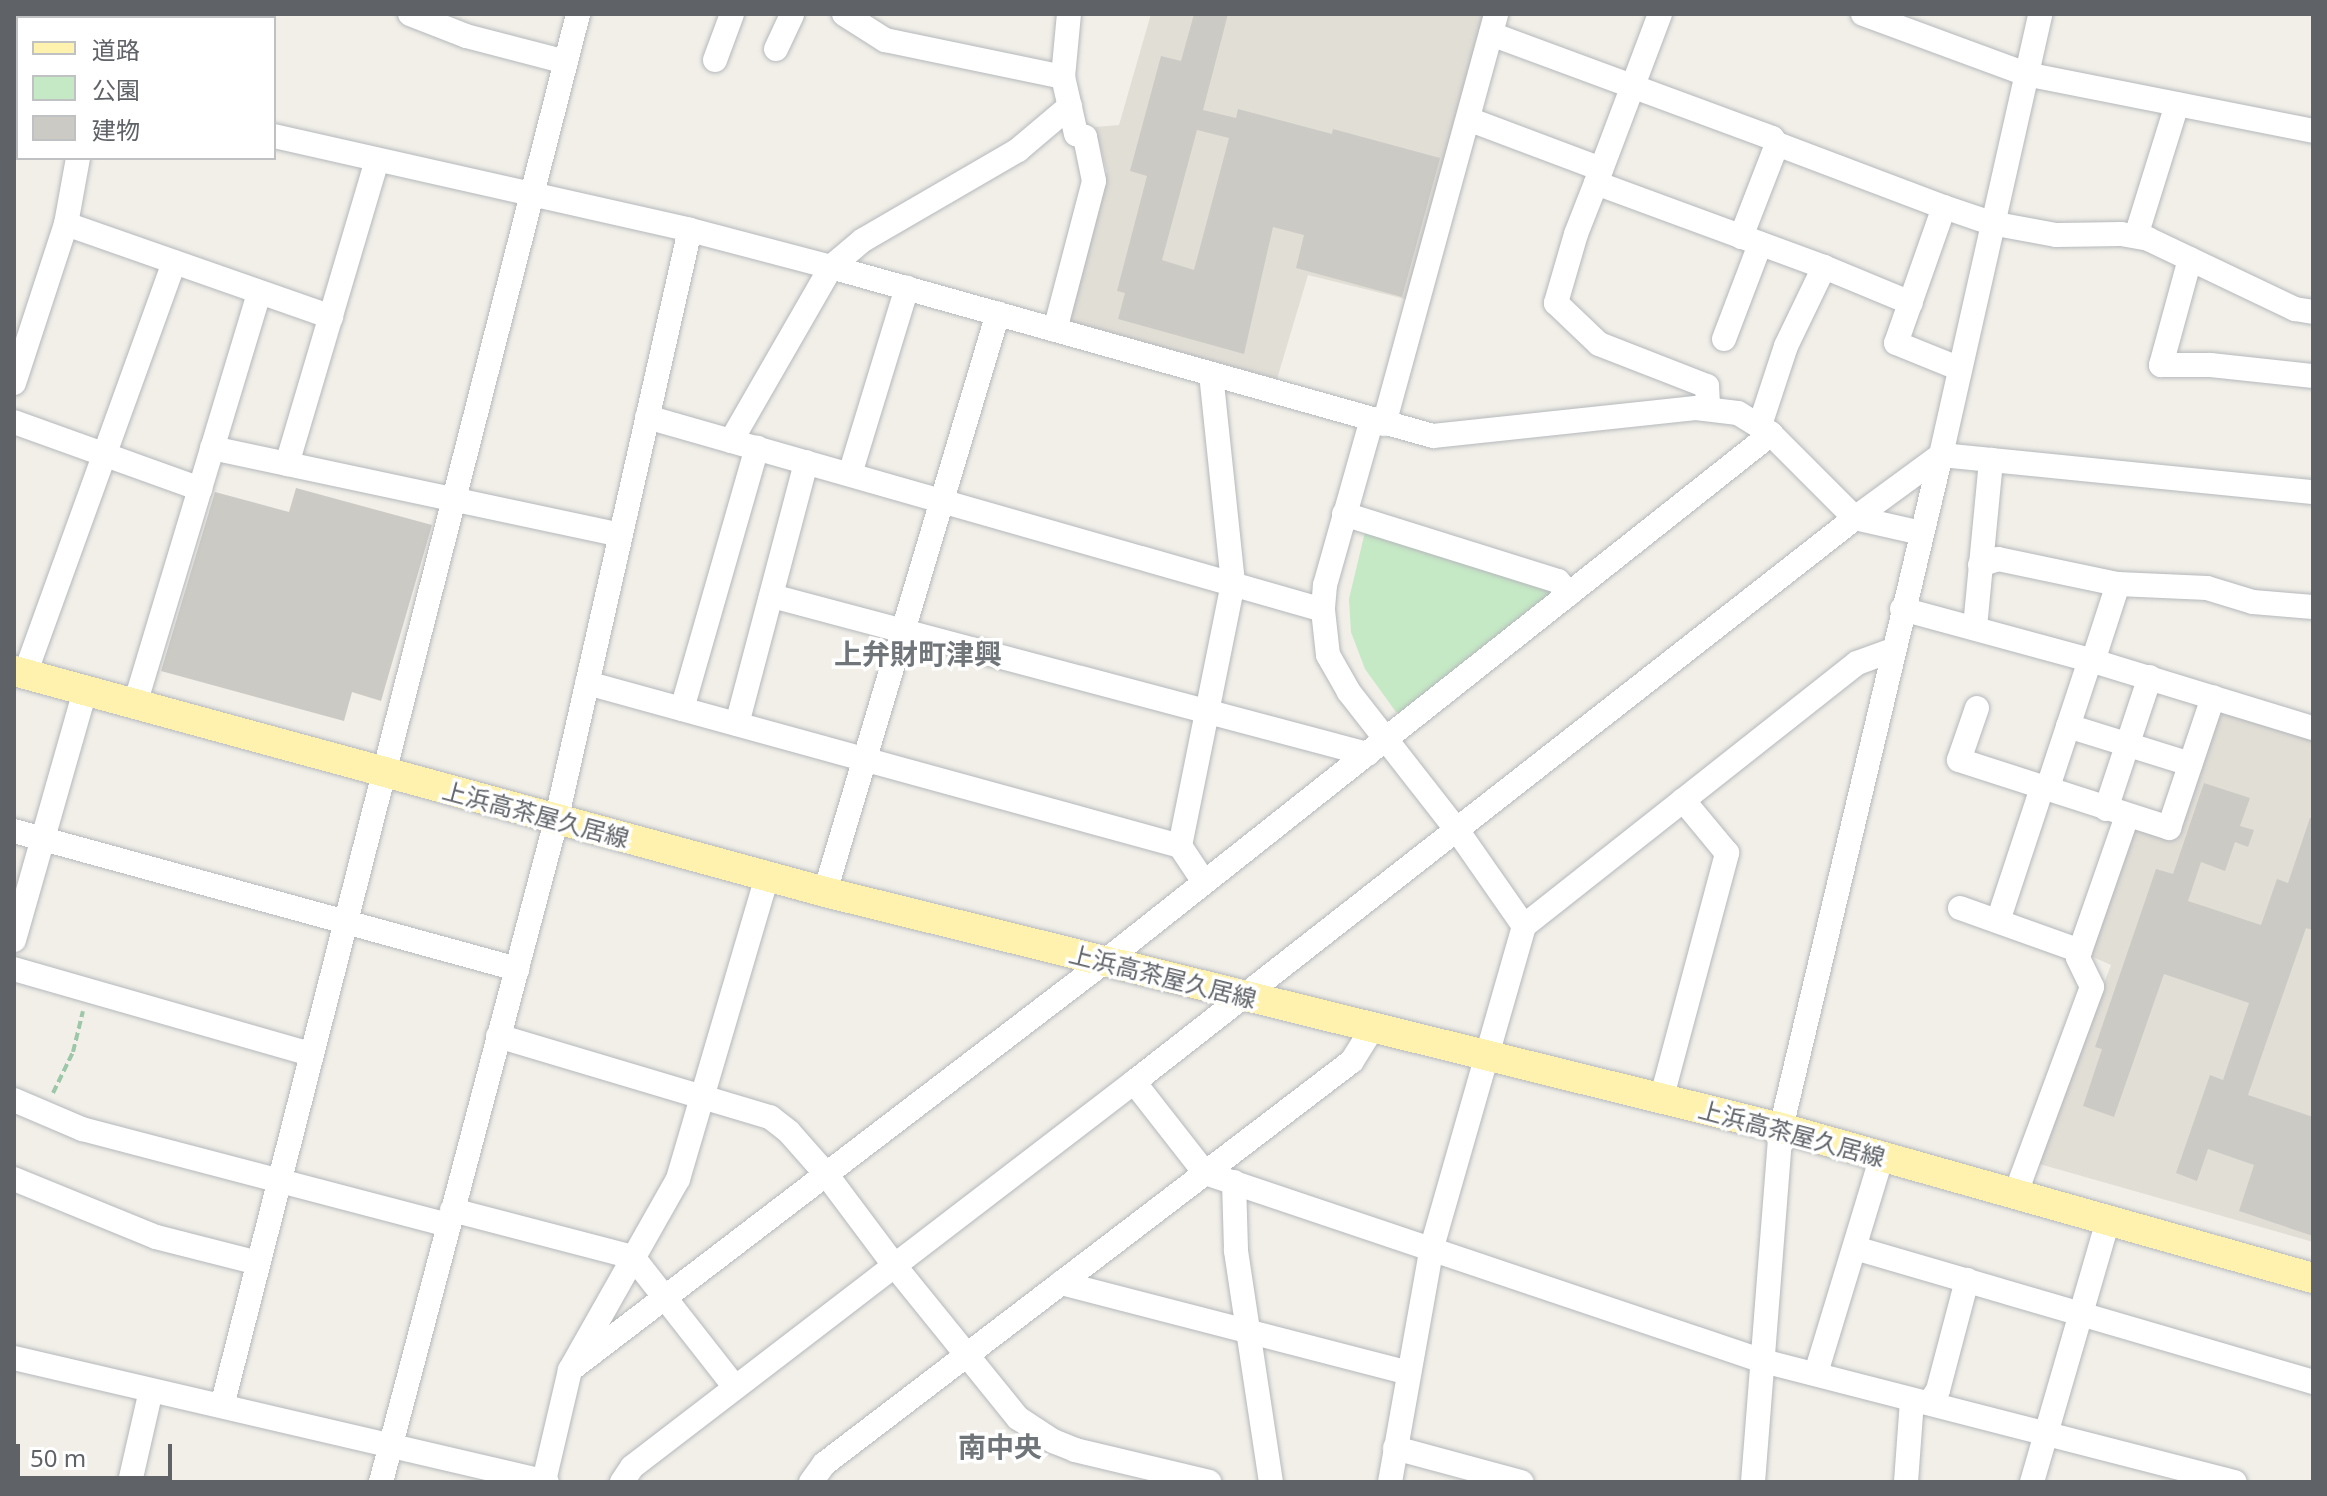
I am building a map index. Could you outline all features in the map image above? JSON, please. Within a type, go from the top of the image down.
[{"type":"main road","name":"上浜高茶屋久居線","points":[[20,672],[556,821],[825,892],[1781,1128],[2313,1278]]},
{"type":"street","points":[[410,14],[466,36],[566,62]]},
{"type":"street","points":[[222,1406],[578,14]]},
{"type":"street","points":[[715,60],[732,14]]},
{"type":"street","points":[[776,49],[792,14]]},
{"type":"street","points":[[844,14],[885,40],[1063,77]]},
{"type":"street","points":[[1055,330],[1094,181],[1085,137],[1076,134],[1063,77],[1069,14]]},
{"type":"street","points":[[1660,14],[1576,234],[1556,303],[1599,344],[1707,386],[1708,408]]},
{"type":"street","points":[[1863,14],[2026,74],[2313,131]]},
{"type":"street","points":[[1753,1482],[1781,1128],[1892,650],[1941,455],[2040,14]]},
{"type":"street","points":[[1524,926],[1457,830],[1337,674],[1328,655],[1323,610],[1325,585],[1344,514],[1378,421],[1468,119],[1493,24],[1632,87],[1772,138],[1777,144],[1944,207],[1991,223],[2056,235],[2136,236],[2295,309],[2313,312]]},
{"type":"street","points":[[2136,236],[2177,104]]},
{"type":"street","points":[[731,441],[831,267],[863,240],[1018,150],[1070,106]]},
{"type":"street","points":[[1468,119],[1750,240],[1911,303]]},
{"type":"street","points":[[276,136],[690,230],[907,287],[1433,436],[1457,436],[1708,408],[1738,413],[1766,430],[1855,518],[1921,533]]},
{"type":"street","points":[[1724,339],[1777,144]]},
{"type":"street","points":[[14,383],[66,224],[78,160]]},
{"type":"street","points":[[287,464],[377,161]]},
{"type":"street","points":[[1944,207],[1896,343],[1960,369]]},
{"type":"street","points":[[66,224],[331,317]]},
{"type":"street","points":[[381,1482],[556,821],[690,230]]},
{"type":"street","points":[[2190,259],[2161,365],[2211,365],[2313,376]]},
{"type":"street","points":[[20,672],[174,262]]},
{"type":"street","points":[[570,1370],[665,1294],[1104,962],[1569,594],[1766,430],[1786,346],[1824,267]]},
{"type":"street","points":[[850,474],[907,287]]},
{"type":"street","points":[[135,704],[259,292]]},
{"type":"street","points":[[825,892],[998,313]]},
{"type":"street","points":[[1180,846],[1233,583],[1211,374]]},
{"type":"street","points":[[647,417],[1323,610]]},
{"type":"street","points":[[14,422],[200,489]]},
{"type":"street","points":[[212,448],[620,535]]},
{"type":"street","points":[[682,709],[757,448]]},
{"type":"street","points":[[622,1482],[632,1467],[1134,1082],[1855,518],[1941,455],[2313,492]]},
{"type":"street","points":[[1975,627],[1991,460]]},
{"type":"street","points":[[737,724],[806,462]]},
{"type":"street","points":[[1344,514],[1558,581],[1569,594]]},
{"type":"street","points":[[1980,565],[1998,559],[2118,584],[2207,588],[2253,602],[2302,606]]},
{"type":"street","points":[[1998,921],[2118,584]]},
{"type":"street","points":[[772,596],[1367,754]]},
{"type":"street","points":[[1902,609],[2092,660],[2313,728]]},
{"type":"street","points":[[1390,1482],[1432,1247],[1524,926],[1857,663],[1892,650]]},
{"type":"street","points":[[2016,1193],[2092,987],[2078,958],[2116,813],[2127,744],[2150,677]]},
{"type":"street","points":[[587,683],[1180,846],[1204,882]]},
{"type":"street","points":[[14,940],[85,690]]},
{"type":"street","points":[[1977,708],[1959,760],[2169,828],[2213,697]]},
{"type":"street","points":[[2068,726],[2190,764]]},
{"type":"street","points":[[1661,1100],[1727,853],[1683,800]]},
{"type":"street","points":[[14,831],[517,969]]},
{"type":"street","points":[[14,1358],[545,1482],[570,1370],[678,1179],[767,876]]},
{"type":"street","points":[[1960,908],[2080,951]]},
{"type":"street","points":[[14,969],[311,1054]]},
{"type":"street","points":[[811,1482],[824,1464],[1352,1061],[1373,1027]]},
{"type":"street","points":[[498,1036],[770,1117],[789,1132],[826,1174],[894,1265],[1018,1418],[1053,1441],[1090,1454],[1209,1482]]},
{"type":"street","points":[[1134,1082],[1205,1173],[1763,1361],[2235,1482]]},
{"type":"street","points":[[14,1100],[82,1129],[280,1181],[633,1257],[735,1387]]},
{"type":"street","points":[[1816,1373],[1882,1156]]},
{"type":"street","points":[[14,1179],[156,1237],[258,1263]]},
{"type":"street","points":[[1234,1182],[1236,1251],[1271,1482]]},
{"type":"street","points":[[2032,1482],[2108,1220]]},
{"type":"street","points":[[1855,1248],[2313,1382]]},
{"type":"street","points":[[1906,1482],[1921,1401],[1938,1390],[1967,1280]]},
{"type":"street","points":[[1061,1283],[1409,1373]]},
{"type":"street","points":[[130,1482],[151,1390]]},
{"type":"street","points":[[1395,1448],[1521,1482]]},
{"type":"path","points":[[43,1113],[73,1052],[88,990]]},
{"type":"shaded area","points":[[1151,14],[1488,14],[1413,301],[1308,275],[1277,379],[1069,321],[1065,315],[1107,172],[1095,127],[1119,125]]},
{"type":"shaded area","points":[[2216,709],[2313,733],[2313,1242],[2036,1163],[2111,965],[2086,954],[2130,822],[2171,836]]},
{"type":"green space","points":[[1365,532],[1551,584],[1552,594],[1402,714],[1396,712],[1365,669],[1351,632],[1349,599]]},
{"type":"building","points":[[1194,14],[1228,14],[1203,110],[1236,118],[1238,109],[1332,134],[1333,129],[1440,158],[1402,297],[1296,268],[1304,235],[1273,227],[1244,354],[1118,319],[1125,293],[1117,291],[1147,176],[1130,171],[1161,56],[1181,61]],"holes":[[[1197,130],[1229,138],[1194,270],[1162,260]]]},
{"type":"building","points":[[296,488],[432,525],[381,701],[352,692],[344,721],[161,671],[215,492],[289,512]]},
{"type":"building","points":[[2204,783],[2250,798],[2240,826],[2254,830],[2248,847],[2235,842],[2225,871],[2201,862],[2188,901],[2261,925],[2277,879],[2288,883],[2310,818],[2313,818],[2313,930],[2306,928],[2248,1095],[2313,1117],[2313,1236],[2239,1211],[2254,1165],[2208,1149],[2197,1181],[2176,1173],[2210,1075],[2223,1080],[2249,1003],[2164,974],[2114,1117],[2083,1106],[2102,1049],[2095,1047],[2156,869],[2173,874]]},
{"type":"district","name":"上弁財町津興","points":[[918,653]]},
{"type":"district","name":"南中央","points":[[1000,1446]]}]
